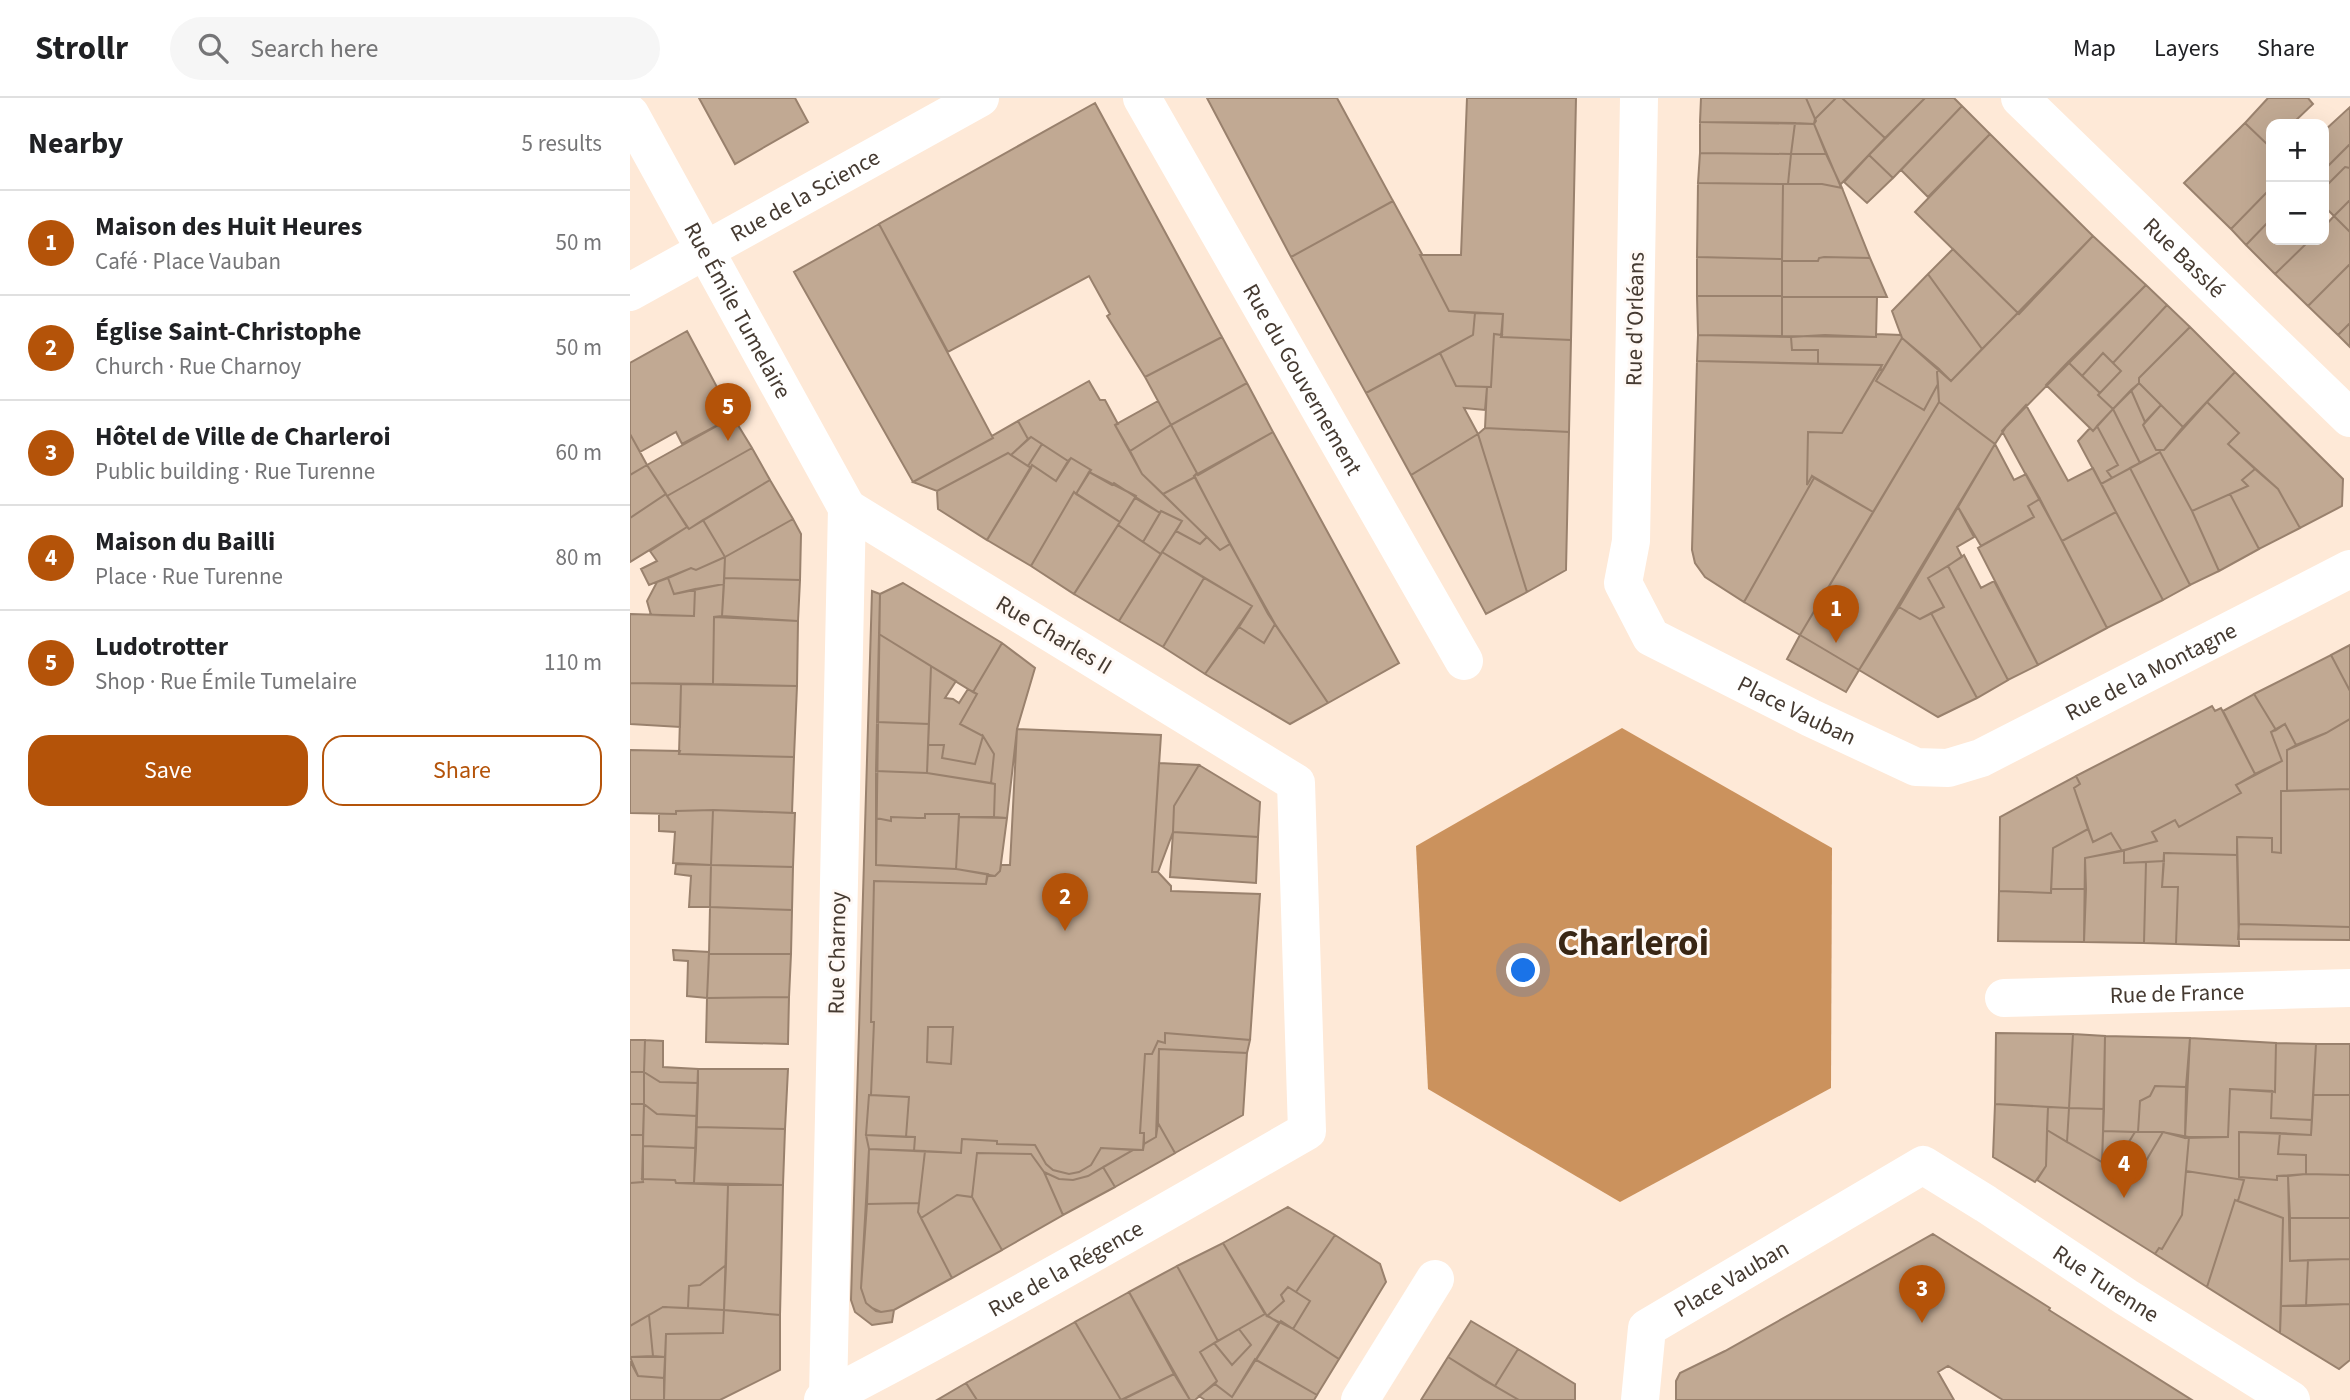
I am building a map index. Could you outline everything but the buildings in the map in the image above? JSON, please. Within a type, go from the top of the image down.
[{"type":"street","name":"Rue de la Science","points":[[630,292],[980,98]]},
{"type":"street","name":"Rue du Gouvernement","points":[[1142,98],[1464,661]]},
{"type":"street","name":"Rue d'Orléans","points":[[1639,98],[1631,541],[1623,583],[1651,637]]},
{"type":"street","name":"Rue Basslé","points":[[2020,98],[2350,418]]},
{"type":"street","name":"Rue Émile Tumelaire","points":[[630,114],[847,508]]},
{"type":"street","name":"Rue Charles II","points":[[847,508],[1296,783],[1307,1131]]},
{"type":"street","name":"Rue Charnoy","points":[[827,1399],[847,508]]},
{"type":"street","name":"Rue de la Montagne","points":[[1948,768],[1980,758],[2350,569]]},
{"type":"street","name":"Place Vauban","points":[[1651,637],[1811,718],[1916,767],[1948,768]]},
{"type":"street","name":"Rue de France","points":[[2004,998],[2350,988]]},
{"type":"street","name":"Rue de la Régence","points":[[827,1399],[1169,1211],[1307,1131]]},
{"type":"street","name":"Place Vauban","points":[[1640,1400],[1647,1328],[1923,1165]]},
{"type":"street","name":"Rue Turenne","points":[[1923,1165],[2291,1400]]},
{"type":"street","points":[[1360,1400],[1434,1279]]},
{"type":"shaded area","points":[[1622,728],[1832,848],[1831,1088],[1620,1202],[1428,1089],[1416,846]]},
{"type":"place","name":"Ludotrotter","points":[[728,441]]},
{"type":"place","name":"Maison des Huit Heures","points":[[1836,643]]},
{"type":"place","name":"Église Saint-Christophe","points":[[1065,931]]},
{"type":"place","name":"Maison du Bailli","points":[[2124,1198]]},
{"type":"place","name":"Hôtel de Ville de Charleroi","points":[[1922,1323]]},
{"type":"district","name":"Charleroi","points":[[1633,943]]}]
